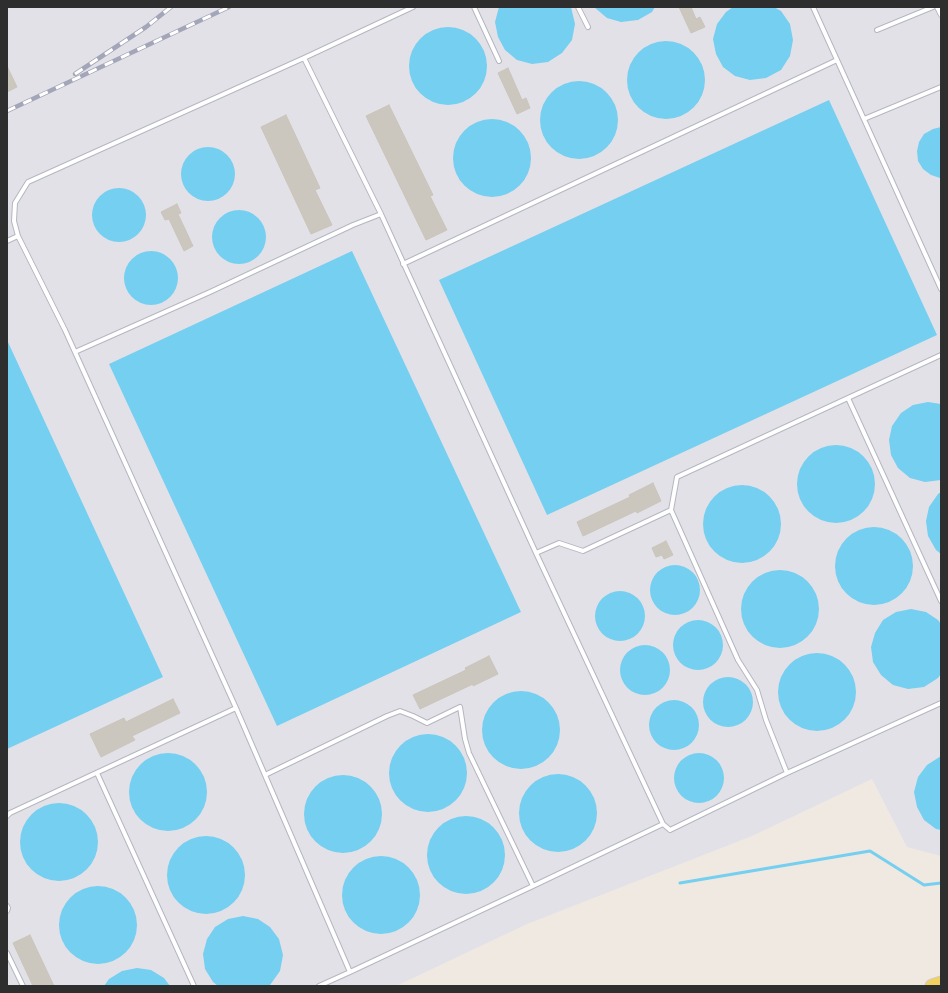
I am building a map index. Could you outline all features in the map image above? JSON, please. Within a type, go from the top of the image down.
[{"type":"main road","points":[[932,986],[941,983]]},
{"type":"lane","points":[[350,972],[236,708],[65,330],[18,236],[14,221],[14,202],[28,182],[304,58],[413,7]]},
{"type":"lane","points":[[474,7],[499,61]]},
{"type":"lane","points":[[578,7],[588,27]]},
{"type":"lane","points":[[813,7],[941,289]]},
{"type":"lane","points":[[877,30],[933,7]]},
{"type":"lane","points":[[937,7],[941,15]]},
{"type":"lane","points":[[304,58],[380,214],[663,824],[670,830],[787,773],[941,703]]},
{"type":"lane","points":[[403,264],[837,60]]},
{"type":"lane","points":[[864,120],[941,87]]},
{"type":"lane","points":[[75,352],[380,214]]},
{"type":"lane","points":[[7,242],[18,236]]},
{"type":"lane","points":[[787,773],[766,720],[757,690],[738,660],[671,510],[677,477],[941,356]]},
{"type":"lane","points":[[848,398],[941,601]]},
{"type":"lane","points":[[536,553],[559,543],[583,551],[671,510]]},
{"type":"lane","points":[[7,816],[10,813],[236,708]]},
{"type":"lane","points":[[265,775],[400,711],[427,723],[460,708],[469,753],[533,886]]},
{"type":"lane","points":[[97,773],[194,986]]},
{"type":"lane","points":[[319,986],[663,824]]},
{"type":"lane","points":[[7,906],[7,911]]},
{"type":"lane","points":[[7,953],[23,986]]},
{"type":"shaded area","points":[[7,7],[941,7],[941,856],[907,847],[872,779],[752,836],[527,924],[396,986],[7,986]]},
{"type":"water","points":[[499,7],[571,7],[575,24],[572,40],[562,53],[548,62],[532,64],[517,60],[505,50],[498,37],[495,22]]},
{"type":"water","points":[[594,7],[655,7],[652,12],[638,20],[621,22],[607,18]]},
{"type":"water","points":[[733,7],[774,7],[781,11],[790,24],[793,40],[790,56],[781,70],[766,78],[750,80],[735,76],[723,67],[716,54],[713,39],[717,24],[726,12]]},
{"type":"water","points":[[440,27],[456,27],[470,33],[481,44],[487,58],[487,74],[481,88],[470,99],[456,105],[440,105],[426,99],[415,88],[409,74],[409,58],[415,44],[426,33]]},
{"type":"water","points":[[658,41],[674,41],[688,47],[699,58],[705,72],[705,88],[699,102],[688,113],[674,119],[658,119],[644,113],[633,102],[627,88],[627,72],[633,58],[644,47]]},
{"type":"water","points":[[571,81],[587,81],[601,87],[612,98],[618,112],[618,128],[612,142],[601,153],[587,159],[571,159],[557,153],[546,142],[540,128],[540,112],[546,98],[557,87]]},
{"type":"water","points":[[829,100],[937,335],[547,515],[439,280]]},
{"type":"water","points":[[484,119],[500,119],[514,125],[525,136],[531,150],[531,166],[525,180],[514,191],[500,197],[484,197],[470,191],[459,180],[453,166],[453,150],[459,136],[470,125]]},
{"type":"water","points":[[941,127],[940,178],[931,175],[923,169],[918,161],[917,151],[919,142],[924,134]]},
{"type":"water","points":[[208,147],[218,149],[227,155],[233,164],[235,174],[233,184],[227,193],[218,199],[208,201],[198,199],[189,193],[183,184],[181,174],[183,164],[189,155],[198,149]]},
{"type":"water","points":[[119,188],[129,190],[138,196],[144,205],[146,215],[144,225],[138,234],[129,240],[119,242],[109,240],[100,234],[94,225],[92,215],[94,205],[100,196],[109,190]]},
{"type":"water","points":[[239,210],[249,212],[258,218],[264,227],[266,237],[264,247],[258,256],[249,262],[239,264],[229,262],[220,256],[214,247],[212,237],[214,227],[220,218],[229,212]]},
{"type":"water","points":[[151,251],[161,253],[170,259],[176,268],[178,278],[176,288],[170,297],[161,303],[151,305],[141,303],[132,297],[126,288],[124,278],[126,268],[132,259],[141,253]]},
{"type":"water","points":[[352,251],[521,612],[277,726],[109,364]]},
{"type":"water","points":[[7,340],[163,677],[7,749]]},
{"type":"water","points":[[928,402],[941,404],[941,480],[925,482],[910,478],[898,468],[891,455],[889,440],[892,426],[901,413],[913,405]]},
{"type":"water","points":[[828,445],[844,445],[858,451],[869,462],[875,476],[875,492],[869,506],[858,517],[844,523],[828,523],[814,517],[803,506],[797,492],[797,476],[803,462],[814,451]]},
{"type":"water","points":[[734,485],[750,485],[764,491],[775,502],[781,516],[781,532],[775,546],[764,557],[750,563],[734,563],[720,557],[709,546],[703,532],[703,516],[709,502],[720,491]]},
{"type":"water","points":[[941,492],[941,554],[936,550],[928,536],[926,521],[929,507]]},
{"type":"water","points":[[866,527],[882,527],[896,533],[907,544],[913,558],[913,574],[907,588],[896,599],[882,605],[866,605],[852,599],[841,588],[835,574],[835,558],[841,544],[852,533]]},
{"type":"water","points":[[670,565],[680,565],[693,572],[700,585],[700,595],[693,608],[680,615],[670,615],[661,611],[654,604],[650,595],[650,585],[654,576],[661,569]]},
{"type":"water","points":[[772,570],[788,570],[802,576],[813,587],[819,601],[819,617],[813,631],[802,642],[788,648],[772,648],[758,642],[747,631],[741,617],[741,601],[747,587],[758,576]]},
{"type":"water","points":[[615,591],[625,591],[638,598],[645,611],[645,621],[638,634],[625,641],[615,641],[606,637],[599,630],[595,621],[595,611],[599,602],[606,595]]},
{"type":"water","points":[[911,609],[926,612],[938,620],[941,624],[941,674],[938,678],[924,687],[908,689],[893,685],[881,675],[873,662],[871,647],[875,633],[883,620],[896,612]]},
{"type":"water","points":[[693,620],[703,620],[716,627],[723,640],[723,650],[716,663],[703,670],[693,670],[684,666],[677,659],[673,650],[673,640],[677,631],[684,624]]},
{"type":"water","points":[[640,645],[650,645],[663,652],[670,665],[670,675],[663,688],[650,695],[640,695],[631,691],[624,684],[620,675],[620,665],[624,656],[631,649]]},
{"type":"water","points":[[809,653],[825,653],[839,659],[850,670],[856,684],[856,700],[850,714],[839,725],[825,731],[809,731],[795,725],[784,714],[778,700],[778,684],[784,670],[795,659]]},
{"type":"water","points":[[723,677],[733,677],[746,684],[753,697],[753,707],[746,720],[733,727],[723,727],[714,723],[707,716],[703,707],[703,697],[707,688],[714,681]]},
{"type":"water","points":[[513,691],[529,691],[543,697],[554,708],[560,722],[560,738],[554,752],[543,763],[529,769],[513,769],[499,763],[488,752],[482,738],[482,722],[488,708],[499,697]]},
{"type":"water","points":[[669,700],[679,700],[692,707],[699,720],[699,730],[692,743],[679,750],[669,750],[660,746],[653,739],[649,730],[649,720],[653,711],[660,704]]},
{"type":"water","points":[[420,734],[436,734],[450,740],[461,751],[467,765],[467,781],[461,795],[450,806],[436,812],[420,812],[406,806],[395,795],[389,781],[389,765],[395,751],[406,740]]},
{"type":"water","points":[[160,753],[176,753],[190,759],[201,770],[207,784],[207,800],[201,814],[190,825],[176,831],[160,831],[146,825],[135,814],[129,800],[129,784],[135,770],[146,759]]},
{"type":"water","points":[[694,753],[704,753],[717,760],[724,773],[724,783],[717,796],[704,803],[694,803],[685,799],[678,792],[674,783],[674,773],[678,764],[685,757]]},
{"type":"water","points":[[941,756],[941,830],[936,829],[924,820],[917,807],[914,792],[918,777],[927,765]]},
{"type":"water","points":[[550,774],[566,774],[580,780],[591,791],[597,805],[597,821],[591,835],[580,846],[566,852],[550,852],[536,846],[525,835],[519,821],[519,805],[525,791],[536,780]]},
{"type":"water","points":[[335,775],[351,775],[365,781],[376,792],[382,806],[382,822],[376,836],[365,847],[351,853],[335,853],[321,847],[310,836],[304,822],[304,806],[310,792],[321,781]]},
{"type":"water","points":[[51,803],[67,803],[81,809],[92,820],[98,834],[98,850],[92,864],[81,875],[67,881],[51,881],[37,875],[26,864],[20,850],[20,834],[26,820],[37,809]]},
{"type":"water","points":[[458,816],[474,816],[488,822],[499,833],[505,847],[505,863],[499,877],[488,888],[474,894],[458,894],[444,888],[433,877],[427,863],[427,847],[433,833],[444,822]]},
{"type":"water","points":[[198,836],[214,836],[228,842],[239,853],[245,867],[245,883],[239,897],[228,908],[214,914],[198,914],[184,908],[173,897],[167,883],[167,867],[173,853],[184,842]]},
{"type":"water","points":[[373,856],[389,856],[403,862],[414,873],[420,887],[420,903],[414,917],[403,928],[389,934],[373,934],[359,928],[348,917],[342,903],[342,887],[348,873],[359,862]]},
{"type":"water","points":[[90,886],[106,886],[120,892],[131,903],[137,917],[137,933],[131,947],[120,958],[106,964],[90,964],[76,958],[65,947],[59,933],[59,917],[65,903],[76,892]]},
{"type":"water","points":[[243,916],[258,919],[270,927],[279,939],[283,955],[280,971],[268,986],[218,986],[213,982],[205,969],[203,954],[207,939],[215,927],[228,919]]},
{"type":"water","points":[[137,968],[151,970],[164,978],[170,986],[104,986],[109,979],[122,971]]},
{"type":"building","points":[[679,7],[691,7],[696,19],[700,17],[705,27],[691,33]]},
{"type":"building","points":[[7,66],[17,87],[7,92]]},
{"type":"building","points":[[508,68],[522,100],[526,98],[530,108],[517,114],[498,73]]},
{"type":"building","points":[[389,105],[433,195],[430,196],[447,230],[426,240],[366,116]]},
{"type":"building","points":[[286,115],[320,188],[315,190],[332,225],[311,234],[261,127]]},
{"type":"building","points":[[177,204],[181,213],[178,214],[193,246],[184,251],[169,219],[165,220],[161,212]]},
{"type":"building","points":[[653,483],[661,501],[583,536],[577,522],[630,497],[629,495]]},
{"type":"building","points":[[666,541],[673,555],[664,559],[662,555],[656,557],[652,548]]},
{"type":"building","points":[[489,656],[498,674],[420,709],[413,695],[466,670],[465,668]]},
{"type":"building","points":[[173,699],[180,713],[132,736],[135,740],[101,757],[90,734],[124,718],[126,722]]},
{"type":"building","points":[[30,935],[54,986],[33,986],[13,943]]},
{"type":"waterway","points":[[680,883],[870,851],[924,885],[941,883]]},
{"type":"railway","points":[[75,74],[146,27],[171,7]]},
{"type":"railway","points":[[7,111],[229,7]]}]
